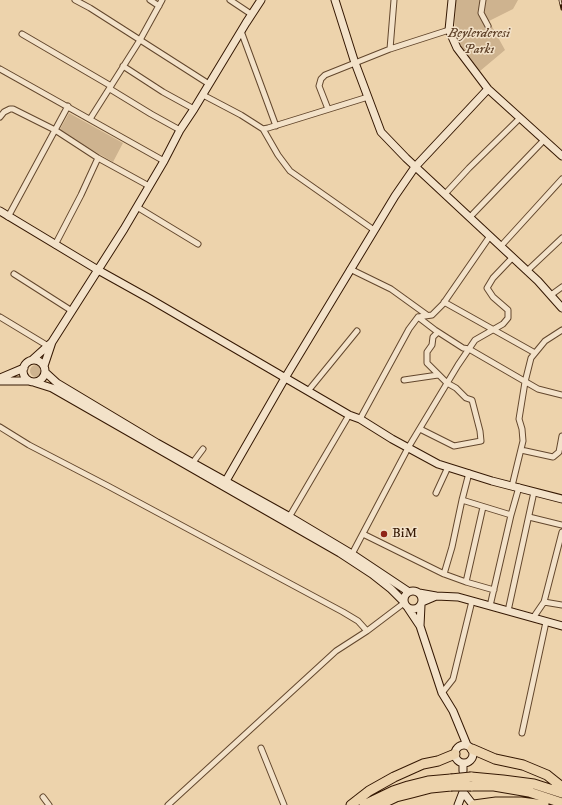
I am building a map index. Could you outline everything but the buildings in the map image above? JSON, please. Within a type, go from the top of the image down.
[{"type":"highway","points":[[470,747],[495,759],[523,765],[547,775],[562,787]]},
{"type":"highway","points":[[352,805],[369,791],[394,777],[423,764],[438,761],[457,750]]},
{"type":"highway","points":[[364,805],[393,791],[428,781],[471,782],[504,780],[534,784],[562,794]]},
{"type":"highway","points":[[379,805],[396,797],[451,782]]},
{"type":"highway","points":[[471,782],[529,792],[562,803]]},
{"type":"highway","points":[[474,805],[496,802],[521,802],[544,805]]},
{"type":"main road","points":[[0,379],[24,368],[26,364],[50,344],[137,207],[180,130],[194,110],[251,14],[261,0]]},
{"type":"main road","points":[[335,0],[355,63],[381,132],[415,167],[513,257],[562,308]]},
{"type":"main road","points":[[452,0],[449,30],[457,48],[488,89],[562,156]]},
{"type":"main road","points":[[224,484],[350,269],[415,167],[488,89]]},
{"type":"main road","points":[[0,211],[55,245],[349,415],[360,419],[438,464],[562,499]]},
{"type":"main road","points":[[0,379],[39,381],[42,379],[50,344]]},
{"type":"main road","points":[[32,360],[39,361],[56,383],[191,465]]},
{"type":"main road","points":[[24,368],[24,375],[31,381],[52,388],[191,465],[288,520],[409,592]]},
{"type":"main road","points":[[351,557],[391,589],[406,604],[420,626],[442,693],[473,754],[471,760],[463,763],[457,760],[460,730]]},
{"type":"main road","points":[[436,596],[421,604],[416,609],[406,604],[404,596],[409,592],[415,591],[436,596],[458,597],[562,626]]},
{"type":"main road","points":[[419,593],[422,597],[420,626]]},
{"type":"main road","points":[[457,750],[462,745],[470,747]]},
{"type":"main road","points":[[463,763],[463,771]]},
{"type":"main road","points":[[458,805],[463,792],[474,805]]},
{"type":"street","points":[[75,0],[209,84]]},
{"type":"street","points":[[150,0],[159,6]]},
{"type":"street","points":[[90,119],[140,40],[162,0]]},
{"type":"street","points":[[230,0],[251,14]]},
{"type":"street","points":[[390,49],[394,0]]},
{"type":"street","points":[[483,0],[481,13],[488,26]]},
{"type":"street","points":[[328,109],[319,86],[321,79],[325,75],[390,49],[449,30]]},
{"type":"street","points":[[241,31],[276,126]]},
{"type":"street","points":[[22,34],[111,87],[151,114],[180,130]]},
{"type":"street","points":[[123,66],[194,110]]},
{"type":"street","points":[[0,69],[164,161]]},
{"type":"street","points":[[203,94],[263,129],[278,155],[290,171],[374,230]]},
{"type":"street","points":[[263,129],[368,97]]},
{"type":"street","points":[[8,217],[68,106]]},
{"type":"street","points":[[0,118],[4,112],[10,108],[13,109],[55,130],[98,158],[149,186]]},
{"type":"street","points":[[445,194],[520,118]]},
{"type":"street","points":[[470,217],[544,140]]},
{"type":"street","points":[[55,245],[98,158]]},
{"type":"street","points":[[500,246],[562,179]]},
{"type":"street","points":[[137,207],[198,244]]},
{"type":"street","points":[[360,419],[409,329],[418,317],[432,315],[444,302],[490,236]]},
{"type":"street","points":[[527,271],[562,238]]},
{"type":"street","points":[[351,557],[408,448],[469,349],[475,340],[503,324],[508,318],[508,310],[493,297],[487,288],[493,278],[513,257]]},
{"type":"street","points":[[350,269],[391,289],[427,315]]},
{"type":"street","points":[[14,274],[72,311]]},
{"type":"street","points":[[551,295],[562,287]]},
{"type":"street","points":[[444,302],[502,336],[535,353]]},
{"type":"street","points":[[0,317],[50,344]]},
{"type":"street","points":[[418,317],[463,348],[469,349],[538,389],[562,394]]},
{"type":"street","points":[[502,336],[503,324]]},
{"type":"street","points":[[490,606],[511,515],[516,486],[523,441],[519,419],[525,382],[531,358],[545,341],[562,330]]},
{"type":"street","points":[[308,391],[357,331]]},
{"type":"street","points":[[420,429],[454,446],[481,441],[472,400],[466,398],[456,388],[447,383],[427,363],[427,352],[432,345],[433,337],[438,332]]},
{"type":"street","points":[[404,380],[438,375]]},
{"type":"street","points":[[288,520],[349,415]]},
{"type":"street","points":[[0,427],[29,445],[343,612],[358,622],[367,631]]},
{"type":"street","points":[[521,450],[553,457],[559,452],[562,436]]},
{"type":"street","points":[[191,465],[203,449]]},
{"type":"street","points":[[436,493],[448,467]]},
{"type":"street","points":[[444,574],[452,547],[469,473]]},
{"type":"street","points":[[508,611],[534,492]]},
{"type":"street","points":[[462,500],[511,515]]},
{"type":"street","points":[[466,582],[483,507]]},
{"type":"street","points":[[529,517],[562,525]]},
{"type":"street","points":[[533,618],[544,602],[562,532]]},
{"type":"street","points":[[363,534],[444,574],[494,590]]},
{"type":"street","points":[[442,693],[454,679],[472,601]]},
{"type":"street","points":[[544,602],[562,605]]},
{"type":"street","points":[[168,805],[336,651],[406,604]]},
{"type":"street","points":[[522,733],[546,622]]},
{"type":"street","points":[[261,748],[284,805]]},
{"type":"street","points":[[43,797],[49,805]]},
{"type":"green space","name":"Beylerderesi Parkı","points":[[456,0],[518,0],[513,9],[489,21],[505,50],[480,71],[469,60],[456,37]]},
{"type":"green space","points":[[69,113],[123,143],[113,162],[59,131]]},
{"type":"green space","points":[[34,365],[38,365],[42,371],[38,377],[34,377],[30,373],[30,369]]},
{"type":"railway","points":[[560,0],[562,9]]},
{"type":"place","name":"BiM","points":[[384,534]]}]
